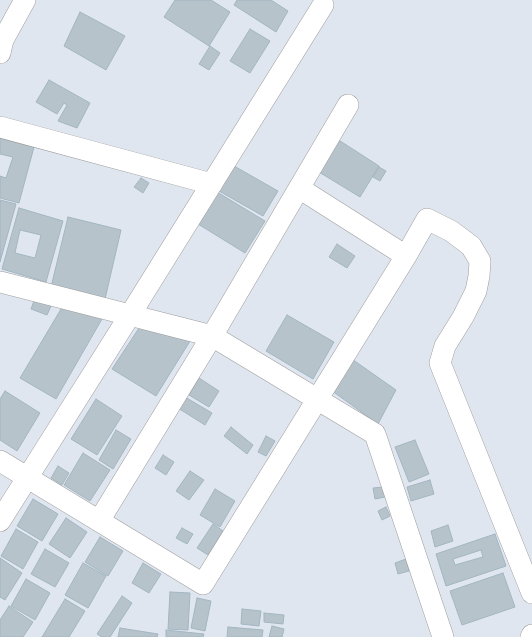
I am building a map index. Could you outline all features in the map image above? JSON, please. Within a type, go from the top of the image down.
[{"type":"street","points":[[0,53],[3,40],[25,0]]},
{"type":"street","points":[[0,521],[323,5]]},
{"type":"street","points":[[99,521],[212,336],[348,105]]},
{"type":"street","points":[[0,127],[212,184]]},
{"type":"street","points":[[299,188],[406,256]]},
{"type":"street","points":[[0,461],[203,584],[406,256],[427,219],[451,231],[471,246],[480,262],[476,291],[463,317],[445,346],[440,363],[532,593]]},
{"type":"street","points":[[0,282],[212,336],[375,434],[443,637]]},
{"type":"building","points":[[175,0],[211,0],[230,12],[209,46],[164,17]]},
{"type":"building","points":[[237,0],[271,0],[288,11],[276,32],[234,5]]},
{"type":"building","points":[[80,12],[125,36],[106,70],[64,46]]},
{"type":"building","points":[[250,29],[270,41],[250,73],[230,61]]},
{"type":"building","points":[[210,46],[220,53],[209,70],[199,64]]},
{"type":"building","points":[[49,80],[90,103],[77,128],[58,121],[67,105],[64,103],[57,114],[36,102]]},
{"type":"building","points":[[334,137],[379,166],[360,197],[314,169]]},
{"type":"building","points":[[0,138],[34,147],[19,203],[0,198],[0,176],[6,178],[13,157],[0,154]]},
{"type":"building","points":[[234,166],[278,191],[263,216],[219,191]]},
{"type":"building","points":[[379,167],[386,171],[380,181],[373,177]]},
{"type":"building","points":[[141,178],[149,183],[143,193],[134,187]]},
{"type":"building","points":[[217,192],[265,221],[245,253],[198,224]]},
{"type":"building","points":[[0,200],[16,204],[0,262]]},
{"type":"building","points":[[19,208],[63,221],[46,282],[2,269]],"holes":[[[20,230],[41,235],[35,258],[15,253]]]},
{"type":"building","points":[[68,217],[121,230],[105,299],[51,287]]},
{"type":"building","points":[[337,244],[355,256],[347,268],[329,257]]},
{"type":"building","points":[[35,298],[52,304],[47,315],[31,309]]},
{"type":"building","points":[[67,299],[102,319],[56,399],[20,378]]},
{"type":"building","points":[[287,315],[334,342],[313,379],[266,351]]},
{"type":"building","points":[[145,319],[192,338],[156,396],[112,369]]},
{"type":"building","points":[[349,357],[396,390],[378,424],[328,388]]},
{"type":"building","points":[[199,378],[219,391],[209,407],[189,395]]},
{"type":"building","points":[[5,391],[40,413],[17,451],[0,440],[0,399]]},
{"type":"building","points":[[185,397],[212,413],[205,425],[178,408]]},
{"type":"building","points":[[96,399],[122,416],[97,455],[71,439]]},
{"type":"building","points":[[231,427],[253,445],[247,454],[224,436]]},
{"type":"building","points":[[116,430],[131,439],[113,469],[99,460]]},
{"type":"building","points":[[266,436],[275,441],[266,456],[258,452]]},
{"type":"building","points":[[415,440],[429,474],[409,482],[395,447]]},
{"type":"building","points":[[83,453],[110,470],[90,501],[64,485]]},
{"type":"building","points":[[163,455],[174,462],[166,475],[155,468]]},
{"type":"building","points":[[58,466],[69,473],[62,485],[51,478]]},
{"type":"building","points":[[190,471],[204,480],[189,500],[176,491]]},
{"type":"building","points":[[430,480],[434,494],[411,501],[407,487]]},
{"type":"building","points":[[383,487],[385,497],[375,499],[373,488]]},
{"type":"building","points":[[215,489],[235,501],[220,527],[200,515]]},
{"type":"building","points":[[33,499],[58,514],[42,541],[17,526]]},
{"type":"building","points":[[386,507],[390,516],[382,520],[378,511]]},
{"type":"building","points":[[66,518],[87,532],[70,558],[49,544]]},
{"type":"building","points":[[213,524],[223,531],[208,555],[197,548]]},
{"type":"building","points":[[448,525],[453,541],[435,547],[431,531]]},
{"type":"building","points":[[182,528],[193,534],[187,544],[176,538]]},
{"type":"building","points":[[16,529],[38,542],[23,569],[1,556]]},
{"type":"building","points":[[495,534],[506,566],[446,586],[436,554]],"holes":[[[481,550],[483,557],[455,565],[453,559]]]},
{"type":"building","points":[[100,537],[123,551],[108,576],[85,562]]},
{"type":"building","points":[[45,549],[69,563],[55,587],[31,574]]},
{"type":"building","points":[[0,558],[22,573],[5,600],[0,597]]},
{"type":"building","points":[[406,559],[409,571],[398,574],[395,563]]},
{"type":"building","points":[[83,563],[106,576],[88,608],[65,595]]},
{"type":"building","points":[[143,563],[161,574],[149,593],[132,583]]},
{"type":"building","points":[[503,573],[515,607],[462,625],[450,591]]},
{"type":"building","points":[[26,579],[50,593],[35,620],[11,606]]},
{"type":"building","points":[[170,592],[190,593],[188,630],[168,629]]},
{"type":"building","points":[[122,596],[132,603],[110,637],[102,637],[97,634]]},
{"type":"building","points":[[197,598],[211,601],[205,631],[191,628]]},
{"type":"building","points":[[65,599],[85,611],[69,637],[42,637]]},
{"type":"building","points":[[9,606],[33,622],[23,637],[0,637],[0,620]]},
{"type":"building","points":[[242,609],[261,611],[259,626],[241,624]]},
{"type":"building","points":[[264,613],[284,615],[283,624],[264,622]]},
{"type":"building","points":[[272,626],[284,629],[282,637],[269,637]]},
{"type":"building","points":[[228,627],[263,630],[262,637],[227,637]]},
{"type":"building","points":[[120,628],[158,634],[157,637],[118,637]]},
{"type":"building","points":[[166,630],[204,634],[203,637],[166,637]]}]
